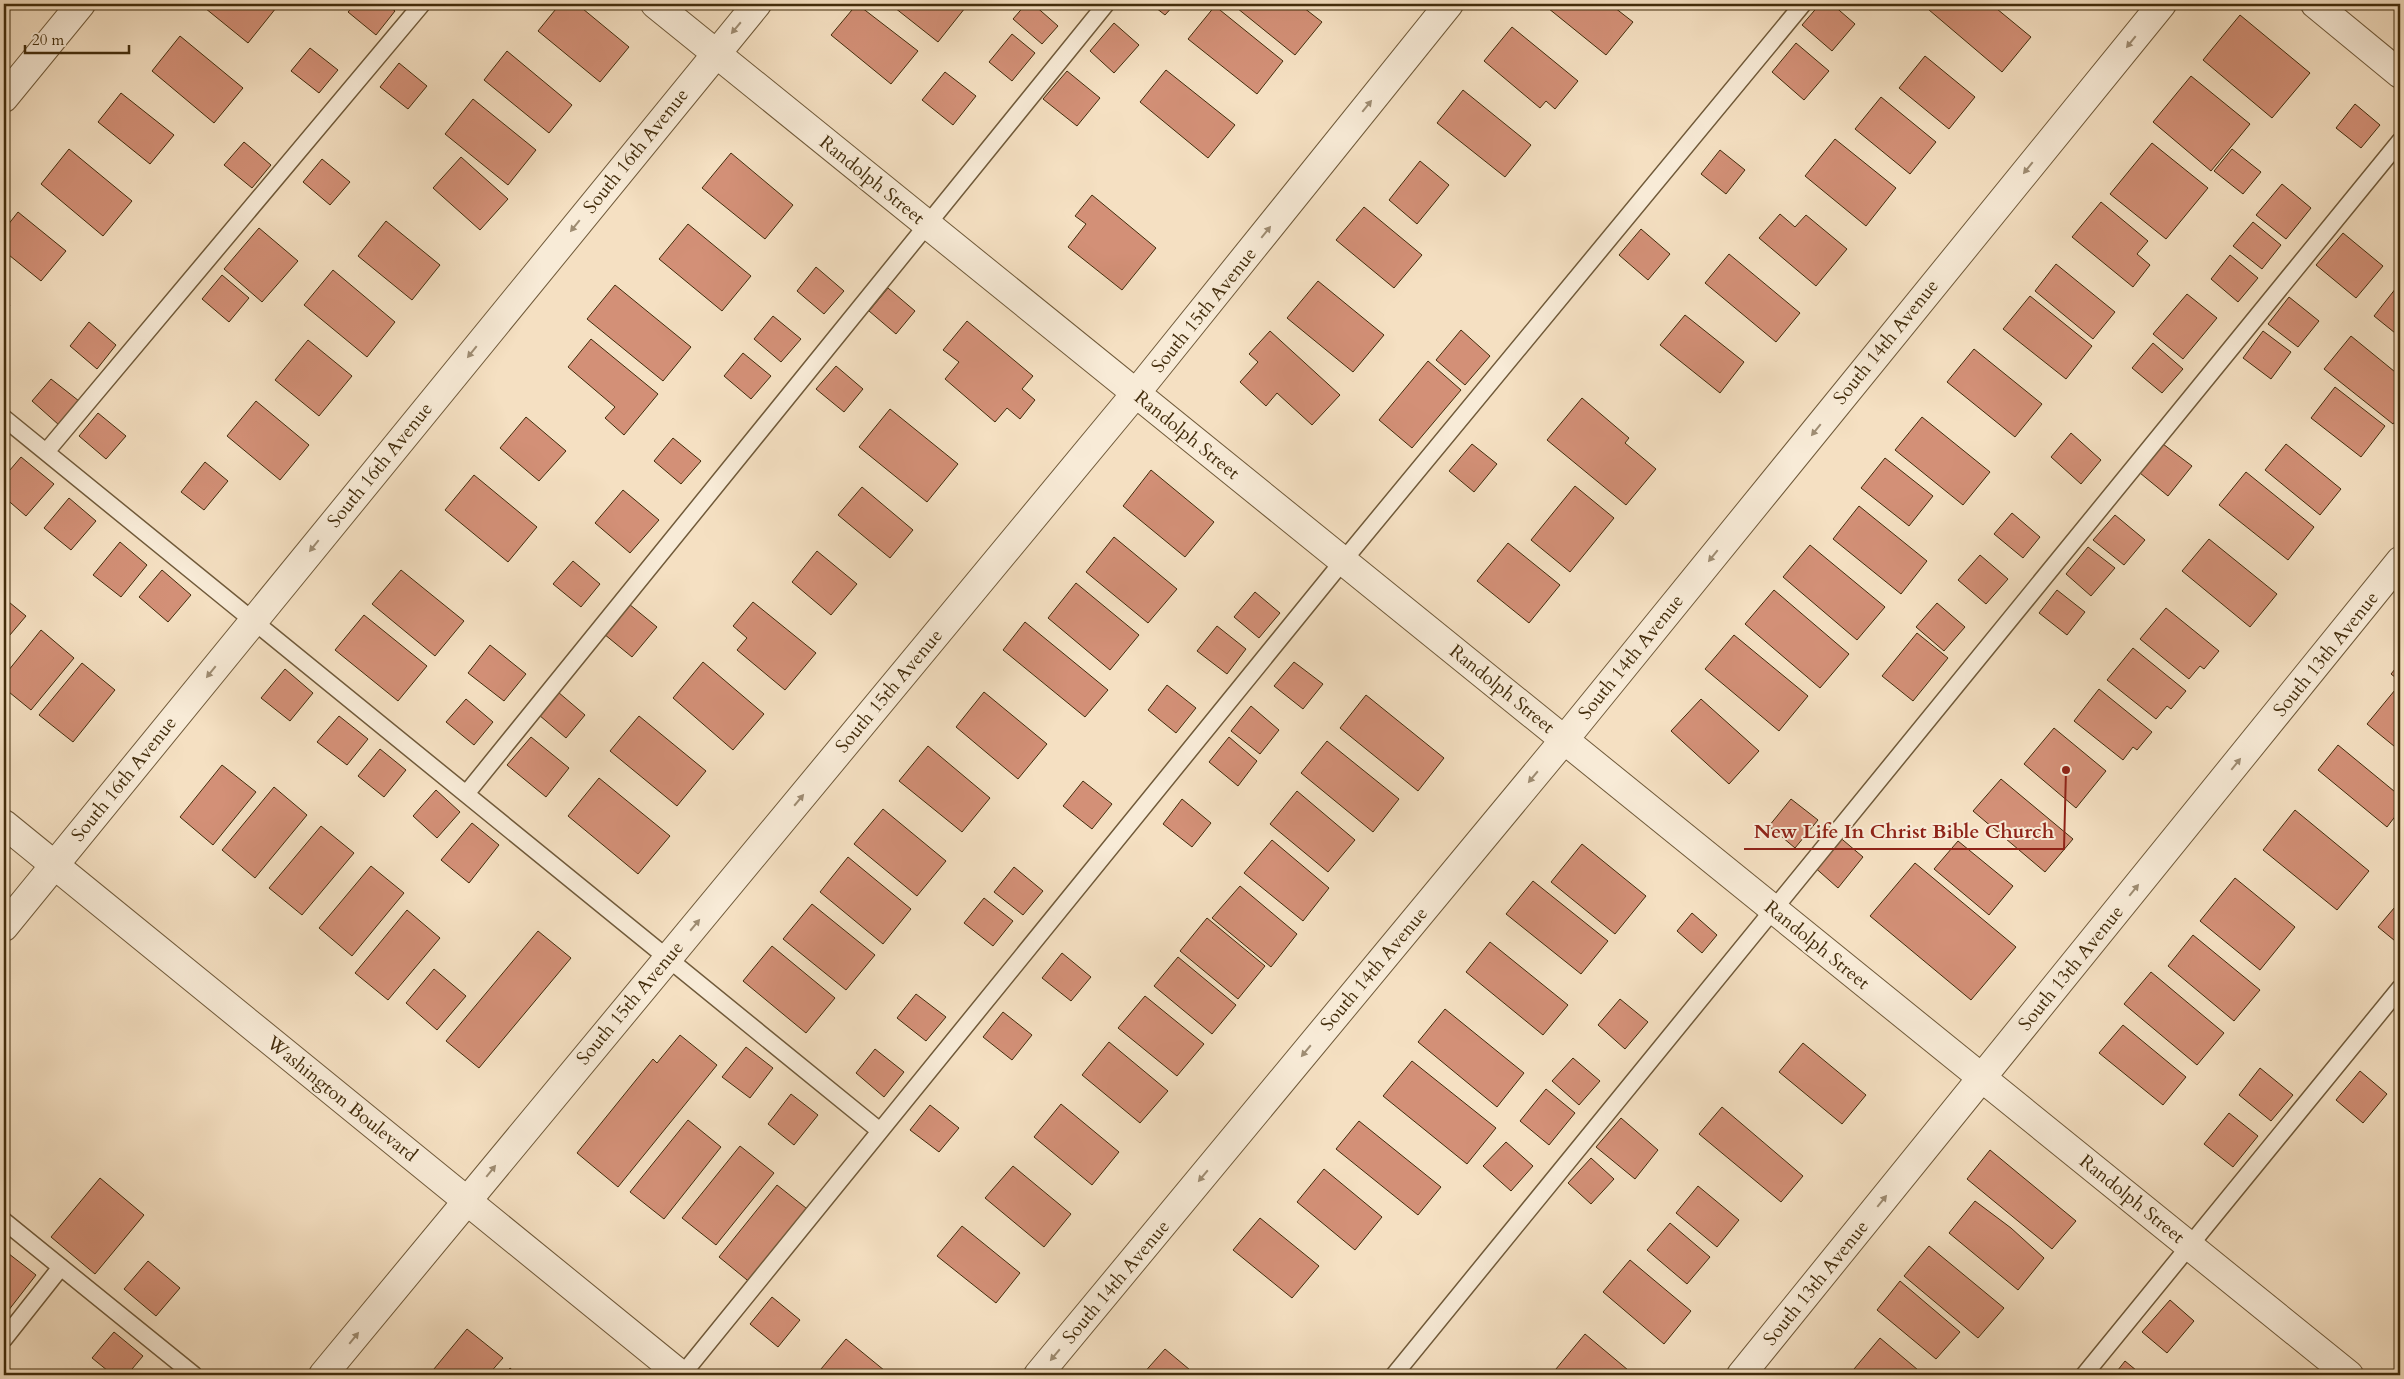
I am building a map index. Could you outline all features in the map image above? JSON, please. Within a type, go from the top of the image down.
[{"type":"street","points":[[4,98],[81,4]]},
{"type":"street","name":"Randolph Street","points":[[655,4],[2349,1375]]},
{"type":"street","name":"South 16th Avenue","points":[[4,926],[757,4]]},
{"type":"street","name":"South 15th Avenue","points":[[324,1375],[1136,393],[1449,4]]},
{"type":"street","name":"South 14th Avenue","points":[[1038,1375],[1564,740],[2162,4]]},
{"type":"street","points":[[2315,4],[2400,74]]},
{"type":"street","name":"South 13th Avenue","points":[[1741,1375],[2400,561]]},
{"type":"street","name":"Washington Boulevard","points":[[4,824],[681,1375]]},
{"type":"lane","points":[[46,452],[422,4]]},
{"type":"lane","points":[[466,794],[1106,4]]},
{"type":"lane","points":[[681,1375],[1343,561],[1803,4]]},
{"type":"lane","points":[[1394,1375],[2400,141]]},
{"type":"lane","points":[[4,418],[880,1130]]},
{"type":"lane","points":[[2084,1375],[2400,988]]},
{"type":"lane","points":[[4,1220],[194,1375]]},
{"type":"lane","points":[[4,1339],[61,1267]]},
{"type":"building","points":[[200,4],[270,4],[276,8],[248,43]]},
{"type":"building","points":[[355,4],[386,4],[395,11],[376,35],[348,12]]},
{"type":"building","points":[[560,4],[577,4],[629,47],[600,82],[538,31]]},
{"type":"building","points":[[857,4],[918,51],[891,84],[831,35]]},
{"type":"building","points":[[890,4],[959,4],[965,8],[938,42]]},
{"type":"building","points":[[1026,4],[1033,4],[1058,26],[1042,44],[1013,19]]},
{"type":"building","points":[[1151,4],[1175,4],[1165,15]]},
{"type":"building","points":[[1232,4],[1299,4],[1322,22],[1295,55]]},
{"type":"building","points":[[1543,4],[1610,4],[1633,22],[1606,55]]},
{"type":"building","points":[[1820,4],[1832,4],[1855,24],[1832,51],[1802,25]]},
{"type":"building","points":[[1922,4],[1991,4],[2031,37],[2002,72]]},
{"type":"building","points":[[1215,6],[1283,61],[1257,94],[1188,39]]},
{"type":"building","points":[[2240,15],[2310,73],[2272,118],[2203,60]]},
{"type":"building","points":[[1114,23],[1139,45],[1114,73],[1090,51]]},
{"type":"building","points":[[1512,27],[1578,81],[1555,109],[1546,101],[1540,108],[1484,61]]},
{"type":"building","points":[[1012,34],[1035,53],[1012,81],[989,62]]},
{"type":"building","points":[[180,36],[243,88],[214,123],[152,71]]},
{"type":"building","points":[[1796,43],[1829,71],[1804,100],[1772,72]]},
{"type":"building","points":[[310,48],[338,70],[319,93],[291,71]]},
{"type":"building","points":[[507,51],[572,105],[549,133],[484,80]]},
{"type":"building","points":[[1925,56],[1975,97],[1949,129],[1899,88]]},
{"type":"building","points":[[399,63],[427,86],[408,109],[380,87]]},
{"type":"building","points":[[1166,70],[1235,125],[1208,158],[1140,102]]},
{"type":"building","points":[[1067,71],[1100,98],[1077,126],[1043,99]]},
{"type":"building","points":[[945,72],[976,96],[953,125],[922,100]]},
{"type":"building","points":[[2191,76],[2250,124],[2211,171],[2153,122]]},
{"type":"building","points":[[1463,90],[1531,145],[1505,177],[1437,123]]},
{"type":"building","points":[[121,93],[174,135],[150,164],[98,122]]},
{"type":"building","points":[[1881,97],[1936,142],[1910,174],[1855,129]]},
{"type":"building","points":[[473,99],[536,150],[508,185],[445,134]]},
{"type":"building","points":[[2355,104],[2380,125],[2361,148],[2336,128]]},
{"type":"building","points":[[1835,139],[1896,188],[1866,226],[1805,176]]},
{"type":"building","points":[[244,142],[271,165],[252,188],[224,165]]},
{"type":"building","points":[[2152,143],[2208,188],[2166,239],[2110,194]]},
{"type":"building","points":[[69,149],[132,201],[103,236],[41,184]]},
{"type":"building","points":[[2232,149],[2261,172],[2243,194],[2214,171]]},
{"type":"building","points":[[1720,150],[1745,170],[1726,194],[1701,174]]},
{"type":"building","points":[[731,153],[793,205],[765,239],[702,188]]},
{"type":"building","points":[[461,157],[508,199],[480,230],[433,188]]},
{"type":"building","points":[[322,159],[350,182],[330,205],[303,182]]},
{"type":"building","points":[[1420,161],[1449,185],[1417,224],[1389,200]]},
{"type":"building","points":[[2282,184],[2311,208],[2286,239],[2256,215]]},
{"type":"building","points":[[1092,195],[1156,248],[1122,290],[1068,247],[1086,224],[1075,216]]},
{"type":"building","points":[[2101,202],[2148,241],[2137,254],[2150,265],[2133,287],[2072,237]]},
{"type":"building","points":[[1364,207],[1422,255],[1394,288],[1336,240]]},
{"type":"building","points":[[18,212],[66,251],[41,281],[4,251],[4,230]]},
{"type":"building","points":[[1780,214],[1795,227],[1806,215],[1847,249],[1816,286],[1759,238]]},
{"type":"building","points":[[386,221],[440,265],[412,300],[358,256]]},
{"type":"building","points":[[2253,222],[2281,245],[2262,269],[2233,246]]},
{"type":"building","points":[[688,224],[751,276],[722,311],[659,259]]},
{"type":"building","points":[[259,228],[298,261],[262,302],[224,269]]},
{"type":"building","points":[[1641,229],[1670,254],[1648,280],[1619,255]]},
{"type":"building","points":[[2343,233],[2383,266],[2356,298],[2316,265]]},
{"type":"building","points":[[1729,254],[1800,313],[1776,342],[1705,283]]},
{"type":"building","points":[[2230,255],[2258,278],[2238,302],[2211,279]]},
{"type":"building","points":[[2056,264],[2115,312],[2093,339],[2035,291]]},
{"type":"building","points":[[816,267],[844,291],[824,314],[797,291]]},
{"type":"building","points":[[333,270],[395,322],[367,357],[304,305]]},
{"type":"building","points":[[222,275],[249,298],[229,322],[202,299]]},
{"type":"building","points":[[1318,281],[1384,335],[1353,372],[1287,318]]},
{"type":"building","points":[[2400,283],[2400,337],[2374,316]]},
{"type":"building","points":[[615,285],[691,347],[663,381],[587,319]]},
{"type":"building","points":[[888,288],[915,311],[896,334],[869,311]]},
{"type":"building","points":[[2187,294],[2217,318],[2183,359],[2153,334]]},
{"type":"building","points":[[2030,296],[2092,346],[2066,379],[2003,329]]},
{"type":"building","points":[[2289,297],[2319,321],[2298,347],[2268,324]]},
{"type":"building","points":[[4,300],[10,305],[4,313]]},
{"type":"building","points":[[1685,315],[1744,362],[1720,393],[1660,345]]},
{"type":"building","points":[[773,316],[801,339],[781,362],[754,339]]},
{"type":"building","points":[[967,321],[1033,376],[1022,389],[1035,400],[1020,419],[1007,408],[995,422],[945,379],[959,362],[943,350]]},
{"type":"building","points":[[89,322],[116,345],[97,369],[70,346]]},
{"type":"building","points":[[1461,330],[1490,356],[1465,385],[1436,360]]},
{"type":"building","points":[[1270,331],[1340,395],[1312,425],[1277,393],[1266,406],[1240,382],[1258,362],[1249,354]]},
{"type":"building","points":[[2263,331],[2291,352],[2271,379],[2243,358]]},
{"type":"building","points":[[2351,336],[2400,376],[2400,415],[2393,424],[2324,369]]},
{"type":"building","points":[[591,339],[658,394],[624,435],[605,418],[615,407],[568,367]]},
{"type":"building","points":[[308,340],[352,376],[319,416],[275,380]]},
{"type":"building","points":[[2153,343],[2183,369],[2162,393],[2132,368]]},
{"type":"building","points":[[1974,349],[2042,404],[2015,437],[1947,382]]},
{"type":"building","points":[[743,353],[771,376],[751,399],[724,376]]},
{"type":"building","points":[[1428,361],[1461,390],[1412,448],[1379,420]]},
{"type":"building","points":[[836,366],[863,389],[844,412],[816,389]]},
{"type":"building","points":[[51,379],[79,401],[59,425],[32,401]]},
{"type":"building","points":[[2335,387],[2385,426],[2361,457],[2311,418]]},
{"type":"building","points":[[1582,398],[1629,438],[1625,443],[1656,469],[1626,505],[1547,440]]},
{"type":"building","points":[[256,401],[309,445],[280,480],[227,436]]},
{"type":"building","points":[[890,409],[958,464],[927,502],[859,447]]},
{"type":"building","points":[[98,413],[126,436],[106,459],[79,436]]},
{"type":"building","points":[[526,417],[566,451],[539,481],[500,448]]},
{"type":"building","points":[[1922,417],[1990,472],[1963,505],[1895,450]]},
{"type":"building","points":[[2071,433],[2101,460],[2081,484],[2051,457]]},
{"type":"building","points":[[673,438],[701,461],[681,484],[654,461]]},
{"type":"building","points":[[1472,444],[1497,464],[1474,492],[1449,471]]},
{"type":"building","points":[[2163,444],[2192,466],[2168,496],[2140,473]]},
{"type":"building","points":[[2286,444],[2341,489],[2320,515],[2265,470]]},
{"type":"building","points":[[21,457],[54,484],[26,516],[4,497],[4,477]]},
{"type":"building","points":[[1885,458],[1933,496],[1909,526],[1861,488]]},
{"type":"building","points":[[205,462],[228,481],[204,510],[181,492]]},
{"type":"building","points":[[1151,470],[1214,522],[1185,557],[1123,506]]},
{"type":"building","points":[[2246,472],[2314,527],[2288,560],[2219,505]]},
{"type":"building","points":[[474,475],[537,527],[508,562],[445,510]]},
{"type":"building","points":[[1575,486],[1614,518],[1570,572],[1531,540]]},
{"type":"building","points":[[862,487],[913,530],[890,558],[838,515]]},
{"type":"building","points":[[623,490],[659,520],[630,553],[595,523]]},
{"type":"building","points":[[69,498],[96,521],[71,550],[44,528]]},
{"type":"building","points":[[1859,506],[1927,561],[1901,594],[1833,539]]},
{"type":"building","points":[[2012,513],[2040,537],[2023,558],[1994,534]]},
{"type":"building","points":[[2115,515],[2145,540],[2124,565],[2093,540]]},
{"type":"building","points":[[1114,537],[1177,589],[1148,623],[1086,572]]},
{"type":"building","points":[[2209,539],[2277,594],[2250,627],[2182,571]]},
{"type":"building","points":[[120,542],[147,565],[121,597],[93,575]]},
{"type":"building","points":[[1508,543],[1560,585],[1529,623],[1477,581]]},
{"type":"building","points":[[1810,545],[1885,607],[1857,640],[1783,577]]},
{"type":"building","points":[[2088,547],[2115,568],[2091,596],[2066,574]]},
{"type":"building","points":[[817,551],[857,584],[831,615],[792,582]]},
{"type":"building","points":[[1980,555],[2008,579],[1986,604],[1958,580]]},
{"type":"building","points":[[573,561],[600,584],[581,607],[553,584]]},
{"type":"building","points":[[162,570],[191,595],[168,622],[139,597]]},
{"type":"building","points":[[401,570],[464,621],[435,656],[372,604]]},
{"type":"building","points":[[1076,583],[1139,635],[1110,670],[1048,618]]},
{"type":"building","points":[[1774,590],[1849,654],[1820,688],[1745,624]]},
{"type":"building","points":[[2057,590],[2085,612],[2067,635],[2039,613]]},
{"type":"building","points":[[1255,592],[1280,613],[1259,638],[1234,617]]},
{"type":"building","points":[[4,598],[26,616],[4,642]]},
{"type":"building","points":[[753,602],[816,653],[785,690],[737,650],[747,638],[733,626]]},
{"type":"building","points":[[1937,603],[1965,627],[1944,651],[1916,627]]},
{"type":"building","points":[[629,604],[657,627],[632,657],[604,634]]},
{"type":"building","points":[[2166,608],[2219,651],[2204,669],[2200,666],[2189,679],[2140,639]]},
{"type":"building","points":[[364,615],[427,666],[398,701],[335,650]]},
{"type":"building","points":[[1025,622],[1108,690],[1085,717],[1003,650]]},
{"type":"building","points":[[1217,626],[1246,649],[1227,674],[1197,651]]},
{"type":"building","points":[[41,630],[74,658],[31,710],[4,688],[4,676]]},
{"type":"building","points":[[1917,633],[1948,658],[1913,701],[1882,676]]},
{"type":"building","points":[[1734,635],[1808,696],[1779,731],[1705,669]]},
{"type":"building","points":[[490,645],[526,674],[504,701],[468,673]]},
{"type":"building","points":[[2133,648],[2186,691],[2171,709],[2167,706],[2156,719],[2107,680]]},
{"type":"building","points":[[703,662],[764,714],[733,750],[673,698]]},
{"type":"building","points":[[1294,662],[1323,684],[1303,709],[1274,686]]},
{"type":"building","points":[[82,663],[115,690],[73,742],[39,715]]},
{"type":"building","points":[[2400,663],[2400,681],[2391,674]]},
{"type":"building","points":[[285,669],[313,693],[290,721],[261,698]]},
{"type":"building","points":[[1167,685],[1196,708],[1176,733],[1148,710]]},
{"type":"building","points":[[2099,689],[2152,732],[2137,750],[2133,747],[2123,760],[2074,721]]},
{"type":"building","points":[[2395,690],[2400,695],[2400,751],[2367,724]]},
{"type":"building","points":[[558,692],[585,715],[566,738],[539,715]]},
{"type":"building","points":[[984,692],[1047,744],[1018,779],[956,727]]},
{"type":"building","points":[[1366,695],[1444,758],[1418,791],[1340,728]]},
{"type":"building","points":[[466,699],[493,722],[474,745],[446,722]]},
{"type":"building","points":[[1701,699],[1759,751],[1729,784],[1671,731]]},
{"type":"building","points":[[1251,706],[1279,730],[1260,754],[1231,731]]},
{"type":"building","points":[[339,716],[368,739],[347,765],[317,742]]},
{"type":"building","points":[[639,716],[706,771],[677,806],[610,751]]},
{"type":"building","points":[[2054,728],[2106,771],[2076,808],[2024,764]]},
{"type":"building","points":[[531,737],[569,768],[546,797],[507,765]]},
{"type":"building","points":[[1229,737],[1257,761],[1238,786],[1209,762]]},
{"type":"building","points":[[1327,741],[1399,799],[1373,832],[1301,773]]},
{"type":"building","points":[[2338,745],[2400,796],[2400,810],[2387,827],[2318,770]]},
{"type":"building","points":[[928,746],[990,798],[962,832],[899,781]]},
{"type":"building","points":[[380,749],[406,770],[384,797],[358,776]]},
{"type":"building","points":[[222,765],[256,792],[213,845],[180,817]]},
{"type":"building","points":[[599,778],[670,836],[638,874],[568,816]]},
{"type":"building","points":[[2001,779],[2073,839],[2045,872],[1973,811]]},
{"type":"building","points":[[1083,781],[1112,804],[1092,829],[1063,806]]},
{"type":"building","points":[[274,787],[307,815],[255,878],[222,850]]},
{"type":"building","points":[[436,790],[460,812],[437,838],[413,816]]},
{"type":"building","points":[[1297,791],[1355,840],[1328,872],[1270,824]]},
{"type":"building","points":[[1182,799],[1211,823],[1192,847],[1163,824]]},
{"type":"building","points":[[1791,799],[1818,820],[1795,848],[1769,826]]},
{"type":"building","points":[[883,809],[946,861],[917,896],[854,844]]},
{"type":"building","points":[[2295,810],[2369,871],[2337,910],[2263,850]]},
{"type":"building","points":[[472,823],[499,845],[469,883],[441,860]]},
{"type":"building","points":[[321,826],[354,853],[302,915],[269,888]]},
{"type":"building","points":[[1837,835],[1863,857],[1838,888],[1812,865]]},
{"type":"building","points":[[1272,840],[1329,888],[1303,921],[1244,873]]},
{"type":"building","points":[[1958,841],[2013,886],[1989,915],[1934,869]]},
{"type":"building","points":[[1582,844],[1646,896],[1615,934],[1551,882]]},
{"type":"building","points":[[848,857],[911,909],[883,944],[820,892]]},
{"type":"building","points":[[1915,863],[2016,947],[1971,1000],[1870,916]]},
{"type":"building","points":[[371,866],[404,893],[352,956],[319,928]]},
{"type":"building","points":[[1014,867],[1043,891],[1023,915],[994,892]]},
{"type":"building","points":[[2235,878],[2295,927],[2260,970],[2200,921]]},
{"type":"building","points":[[1533,881],[1608,941],[1581,974],[1506,914]]},
{"type":"building","points":[[1240,886],[1297,934],[1271,967],[1212,918]]},
{"type":"building","points":[[984,898],[1013,921],[993,946],[964,923]]},
{"type":"building","points":[[2400,901],[2400,945],[2378,927]]},
{"type":"building","points":[[812,904],[875,955],[846,990],[783,939]]},
{"type":"building","points":[[407,910],[440,938],[388,1000],[355,973]]},
{"type":"building","points":[[1692,913],[1717,935],[1702,953],[1677,931]]},
{"type":"building","points":[[1207,918],[1265,966],[1238,999],[1180,951]]},
{"type":"building","points":[[538,931],[571,958],[479,1068],[446,1041]]},
{"type":"building","points":[[2193,935],[2260,990],[2234,1021],[2168,966]]},
{"type":"building","points":[[1490,942],[1568,1005],[1543,1035],[1466,972]]},
{"type":"building","points":[[772,946],[835,998],[806,1033],[743,981]]},
{"type":"building","points":[[1062,953],[1091,977],[1071,1001],[1042,978]]},
{"type":"building","points":[[1178,957],[1236,1005],[1212,1034],[1154,986]]},
{"type":"building","points":[[434,969],[466,996],[437,1030],[406,1003]]},
{"type":"building","points":[[2151,972],[2224,1033],[2197,1065],[2124,1004]]},
{"type":"building","points":[[916,994],[946,1017],[926,1041],[897,1018]]},
{"type":"building","points":[[1145,996],[1204,1044],[1177,1076],[1118,1028]]},
{"type":"building","points":[[1620,999],[1648,1022],[1625,1049],[1598,1025]]},
{"type":"building","points":[[1445,1009],[1524,1073],[1497,1107],[1418,1042]]},
{"type":"building","points":[[1003,1012],[1032,1035],[1012,1060],[983,1037]]},
{"type":"building","points":[[2123,1025],[2186,1077],[2163,1105],[2099,1053]]},
{"type":"building","points":[[680,1035],[717,1065],[618,1187],[577,1153],[653,1059],[657,1063]]},
{"type":"building","points":[[1109,1042],[1168,1091],[1140,1123],[1082,1075]]},
{"type":"building","points":[[1803,1043],[1866,1095],[1842,1124],[1779,1072]]},
{"type":"building","points":[[746,1047],[773,1068],[750,1098],[722,1077]]},
{"type":"building","points":[[875,1049],[904,1072],[884,1097],[856,1073]]},
{"type":"building","points":[[1573,1058],[1600,1081],[1579,1105],[1552,1081]]},
{"type":"building","points":[[1412,1061],[1496,1128],[1467,1164],[1383,1096]]},
{"type":"building","points":[[2260,1068],[2293,1095],[2271,1121],[2239,1095]]},
{"type":"building","points":[[2360,1071],[2387,1094],[2363,1123],[2336,1100]]},
{"type":"building","points":[[1546,1089],[1575,1113],[1549,1145],[1520,1121]]},
{"type":"building","points":[[791,1094],[818,1115],[794,1145],[768,1124]]},
{"type":"building","points":[[1061,1104],[1119,1152],[1092,1185],[1034,1137]]},
{"type":"building","points":[[930,1105],[959,1128],[939,1152],[910,1130]]},
{"type":"building","points":[[1722,1107],[1803,1176],[1781,1202],[1699,1134]]},
{"type":"building","points":[[2229,1113],[2258,1136],[2233,1167],[2204,1144]]},
{"type":"building","points":[[1621,1118],[1658,1150],[1635,1179],[1596,1147]]},
{"type":"building","points":[[688,1120],[721,1147],[664,1219],[630,1192]]},
{"type":"building","points":[[1359,1121],[1441,1187],[1418,1215],[1336,1149]]},
{"type":"building","points":[[1506,1142],[1533,1166],[1511,1191],[1483,1166]]},
{"type":"building","points":[[740,1146],[774,1173],[716,1245],[682,1218]]},
{"type":"building","points":[[1990,1150],[2076,1221],[2052,1249],[1967,1179]]},
{"type":"building","points":[[1591,1158],[1614,1179],[1591,1204],[1568,1183]]},
{"type":"building","points":[[1013,1166],[1071,1214],[1044,1247],[985,1198]]},
{"type":"building","points":[[1324,1169],[1382,1217],[1355,1250],[1297,1202]]},
{"type":"building","points":[[100,1178],[144,1215],[95,1274],[51,1237]]},
{"type":"building","points":[[777,1185],[811,1212],[752,1284],[719,1257]]},
{"type":"building","points":[[1698,1186],[1739,1220],[1717,1247],[1676,1213]]},
{"type":"building","points":[[1975,1201],[2011,1228],[2044,1258],[2018,1290],[1949,1233]]},
{"type":"building","points":[[1260,1218],[1319,1266],[1292,1298],[1233,1250]]},
{"type":"building","points":[[1670,1223],[1710,1257],[1687,1284],[1647,1250]]},
{"type":"building","points":[[962,1226],[1020,1273],[996,1303],[937,1256]]},
{"type":"building","points":[[1929,1246],[2004,1308],[1978,1338],[1904,1276]]},
{"type":"building","points":[[4,1250],[36,1275],[8,1311],[4,1307]]},
{"type":"building","points":[[1630,1260],[1691,1311],[1664,1344],[1603,1292]]},
{"type":"building","points":[[148,1261],[180,1288],[156,1316],[124,1289]]},
{"type":"building","points":[[1900,1281],[1960,1332],[1936,1359],[1877,1310]]},
{"type":"building","points":[[772,1297],[800,1320],[778,1347],[750,1324]]},
{"type":"building","points":[[2170,1300],[2194,1321],[2167,1353],[2142,1332]]},
{"type":"building","points":[[467,1329],[503,1358],[488,1375],[429,1375]]},
{"type":"building","points":[[114,1332],[143,1356],[127,1375],[113,1375],[92,1358]]},
{"type":"building","points":[[1585,1334],[1634,1375],[1551,1375]]},
{"type":"building","points":[[1880,1338],[1924,1375],[1849,1375]]},
{"type":"building","points":[[846,1339],[890,1375],[816,1375]]},
{"type":"building","points":[[1165,1349],[1196,1375],[1142,1375]]},
{"type":"building","points":[[2125,1361],[2142,1375],[2114,1375]]},
{"type":"building","points":[[510,1368],[518,1375],[504,1375]]},
{"type":"place","name":"New Life In Christ Bible Church","points":[[2066,770]]}]
